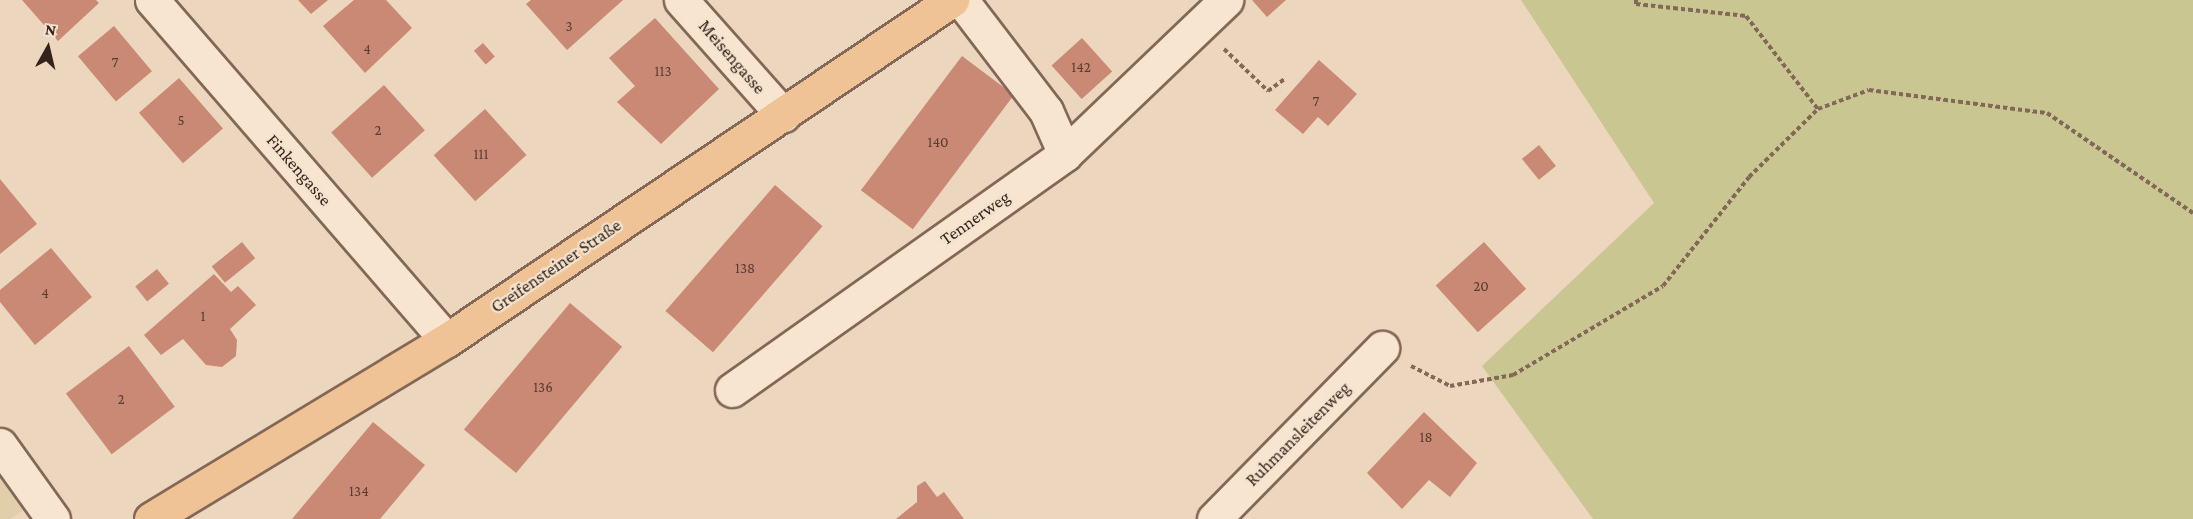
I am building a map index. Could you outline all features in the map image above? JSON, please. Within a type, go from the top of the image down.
[{"type":"main road","name":"Greifensteiner Straße","points":[[151,519],[447,340],[952,0]]},
{"type":"street","name":"Finkengasse","points":[[152,0],[447,340]]},
{"type":"street","name":"Meisengasse","points":[[681,0],[783,115]]},
{"type":"street","points":[[961,0],[1046,111],[1065,154]]},
{"type":"street","name":"Tennerweg","points":[[732,390],[1065,154],[1226,0]]},
{"type":"street","name":"Ruhmansleitenweg","points":[[1214,519],[1382,348]]},
{"type":"street","points":[[0,445],[53,519]]},
{"type":"path","points":[[1635,0],[1636,4],[1746,16],[1818,110]]},
{"type":"path","points":[[1199,26],[1268,91],[1286,78]]},
{"type":"path","points":[[1382,348],[1450,386],[1513,375],[1663,286],[1749,177],[1818,110],[1869,90],[2047,113],[2193,213]]},
{"type":"shaded area","points":[[1521,0],[2193,0],[2193,519],[1593,519],[1482,366],[1654,203]]},
{"type":"shaded area","points":[[0,472],[26,509],[10,519],[0,519]]},
{"type":"building","points":[[22,0],[96,0],[99,3],[58,41]]},
{"type":"building","points":[[298,0],[328,0],[311,14]]},
{"type":"building","points":[[354,0],[386,0],[412,28],[365,73],[323,26]]},
{"type":"building","points":[[531,0],[623,0],[567,50],[526,4]]},
{"type":"building","points":[[1252,0],[1286,0],[1267,17]]},
{"type":"building","points":[[655,18],[719,89],[661,144],[617,102],[635,86],[609,58]]},
{"type":"building","points":[[114,26],[152,71],[116,101],[78,56]]},
{"type":"building","points":[[1082,38],[1112,71],[1082,99],[1052,65]]},
{"type":"building","points":[[483,43],[495,57],[486,64],[474,51]]},
{"type":"building","points":[[962,56],[1014,95],[913,229],[861,190]]},
{"type":"building","points":[[1319,60],[1357,94],[1328,126],[1318,117],[1303,134],[1275,110]]},
{"type":"building","points":[[179,78],[223,129],[183,163],[139,113]]},
{"type":"building","points":[[384,85],[425,130],[372,178],[331,133]]},
{"type":"building","points":[[485,109],[526,155],[475,201],[434,155]]},
{"type":"building","points":[[1539,145],[1556,166],[1539,180],[1522,159]]},
{"type":"building","points":[[0,179],[37,224],[0,254]]},
{"type":"building","points":[[775,185],[823,226],[713,352],[665,311]]},
{"type":"building","points":[[242,242],[255,258],[225,283],[212,267]]},
{"type":"building","points":[[1484,242],[1526,289],[1478,332],[1436,285]]},
{"type":"building","points":[[51,248],[92,297],[35,345],[0,302],[0,290]]},
{"type":"building","points":[[157,269],[169,284],[147,301],[135,287]]},
{"type":"building","points":[[214,274],[231,292],[238,286],[256,305],[230,329],[237,340],[236,356],[222,367],[206,365],[183,339],[161,355],[144,335]]},
{"type":"building","points":[[570,303],[622,347],[516,473],[464,429]]},
{"type":"building","points":[[129,346],[175,407],[112,454],[66,394]]},
{"type":"building","points":[[1424,412],[1477,463],[1450,497],[1429,480],[1402,509],[1367,473]]},
{"type":"building","points":[[373,422],[425,465],[380,519],[292,519]]},
{"type":"building","points":[[925,481],[937,497],[944,492],[964,519],[896,519],[917,502],[917,486]]}]
